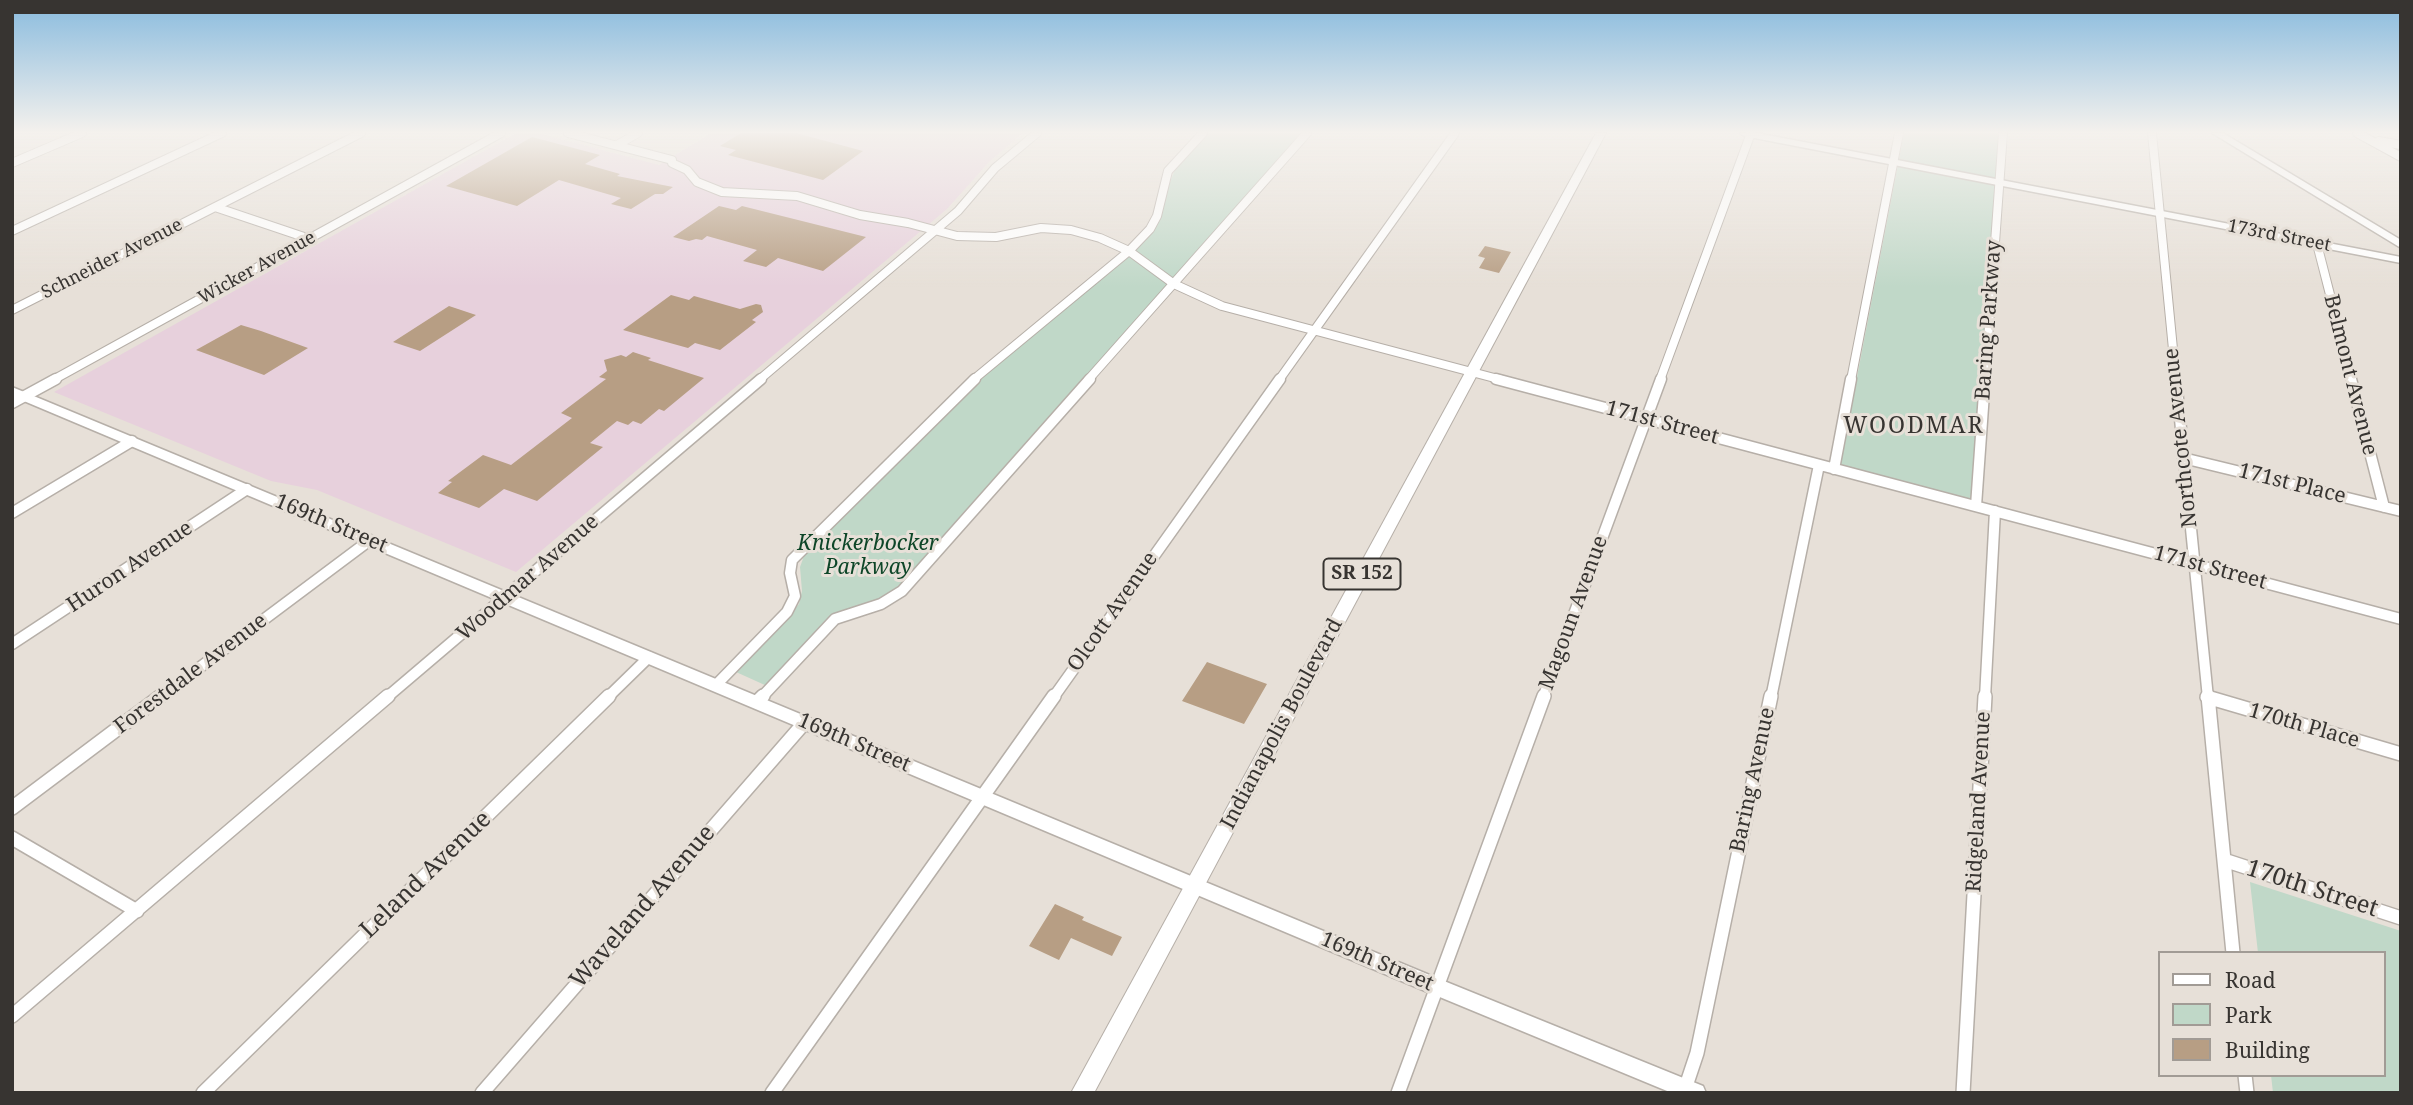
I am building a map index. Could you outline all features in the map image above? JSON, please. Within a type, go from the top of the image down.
[{"type":"main road","name":"Indianapolis Boulevard","points":[[1082,1093],[1573,185]]},
{"type":"street","points":[[12,231],[112,185]]},
{"type":"street","name":"Schneider Avenue","points":[[12,310],[259,185]]},
{"type":"street","name":"Wicker Avenue","points":[[12,403],[19,394],[408,185]]},
{"type":"street","name":"171st Street","points":[[703,185],[722,192],[797,196],[860,215],[975,237],[996,237],[1041,228],[1071,230],[1100,238],[1129,251],[1174,284],[1222,306],[2401,619]]},
{"type":"street","name":"Woodmar Avenue","points":[[12,1016],[967,203],[981,185]]},
{"type":"street","points":[[716,685],[787,612],[795,596],[790,573],[792,560],[986,368],[1129,251],[1154,222],[1163,185]]},
{"type":"street","points":[[757,702],[835,619],[881,604],[902,591],[1262,185]]},
{"type":"street","name":"Olcott Avenue","points":[[772,1093],[1418,185]]},
{"type":"street","name":"Magoun Avenue","points":[[1398,1093],[1730,185]]},
{"type":"street","points":[[1826,467],[1889,185]]},
{"type":"street","name":"Baring Parkway","points":[[1976,506],[1999,185]]},
{"type":"street","name":"173rd Street","points":[[2012,185],[2401,260]]},
{"type":"street","name":"Northcote Avenue","points":[[2157,185],[2233,951]]},
{"type":"street","points":[[2302,185],[2401,245]]},
{"type":"street","points":[[215,207],[310,239]]},
{"type":"street","name":"Belmont Avenue","points":[[2317,244],[2384,507]]},
{"type":"street","name":"169th Street","points":[[19,394],[1688,1091]]},
{"type":"street","points":[[12,513],[132,441]]},
{"type":"street","name":"171st Place","points":[[2183,458],[2401,511]]},
{"type":"street","name":"Baring Avenue","points":[[1688,1091],[1826,467]]},
{"type":"street","name":"Huron Avenue","points":[[12,644],[247,489]]},
{"type":"street","name":"Ridgeland Avenue","points":[[1963,1093],[1995,512]]},
{"type":"street","name":"Forestdale Avenue","points":[[12,808],[370,540]]},
{"type":"street","name":"Leland Avenue","points":[[203,1093],[649,657]]},
{"type":"street","name":"170th Place","points":[[2207,697],[2401,754]]},
{"type":"street","name":"Waveland Avenue","points":[[482,1093],[804,722]]},
{"type":"street","points":[[12,838],[137,911]]},
{"type":"street","name":"170th Street","points":[[2224,860],[2401,918]]},
{"type":"shaded area","points":[[424,185],[969,185],[947,209],[516,572],[317,490],[271,481],[54,392]]},
{"type":"green space","name":"Knickerbocker Parkway","points":[[1169,185],[1257,185],[898,589],[877,600],[833,616],[767,686],[736,672],[799,604],[802,591],[800,567],[804,556],[1001,356],[1128,256],[1152,232],[1163,210]]},
{"type":"green space","points":[[1894,185],[1996,185],[1971,500],[1840,465]]},
{"type":"green space","points":[[2250,882],[2401,931],[2401,1093],[2273,1093],[2271,1077],[2385,1077],[2385,951],[2258,951]]},
{"type":"building","points":[[449,185],[552,185],[517,206],[446,186]]},
{"type":"building","points":[[575,185],[661,185],[673,187],[663,194],[655,194],[631,209],[611,204],[621,198]]},
{"type":"building","points":[[719,206],[736,210],[742,206],[866,237],[823,271],[778,258],[766,267],[743,261],[757,250],[707,236],[702,240],[689,241],[673,237]]},
{"type":"building","points":[[1485,246],[1511,252],[1499,273],[1479,268],[1485,258],[1478,256]]},
{"type":"building","points":[[671,295],[689,300],[694,296],[740,309],[756,304],[761,305],[763,312],[752,320],[756,322],[720,350],[695,343],[688,348],[623,330]]},
{"type":"building","points":[[449,306],[476,315],[420,351],[393,342]]},
{"type":"building","points":[[241,325],[308,348],[264,375],[196,350]]},
{"type":"building","points":[[633,352],[651,358],[648,360],[704,378],[664,411],[659,409],[641,424],[633,421],[628,425],[617,421],[590,443],[603,447],[537,501],[504,489],[479,508],[438,493],[452,482],[448,481],[483,455],[511,465],[572,418],[561,413],[606,379],[599,377],[607,371],[604,360],[621,355],[626,357]]},
{"type":"building","points":[[1207,662],[1267,684],[1244,724],[1182,701]]},
{"type":"building","points":[[1055,904],[1084,917],[1082,920],[1122,937],[1112,956],[1071,938],[1059,960],[1029,946]]},
{"type":"district","name":"WOODMAR","points":[[1914,426]]}]
